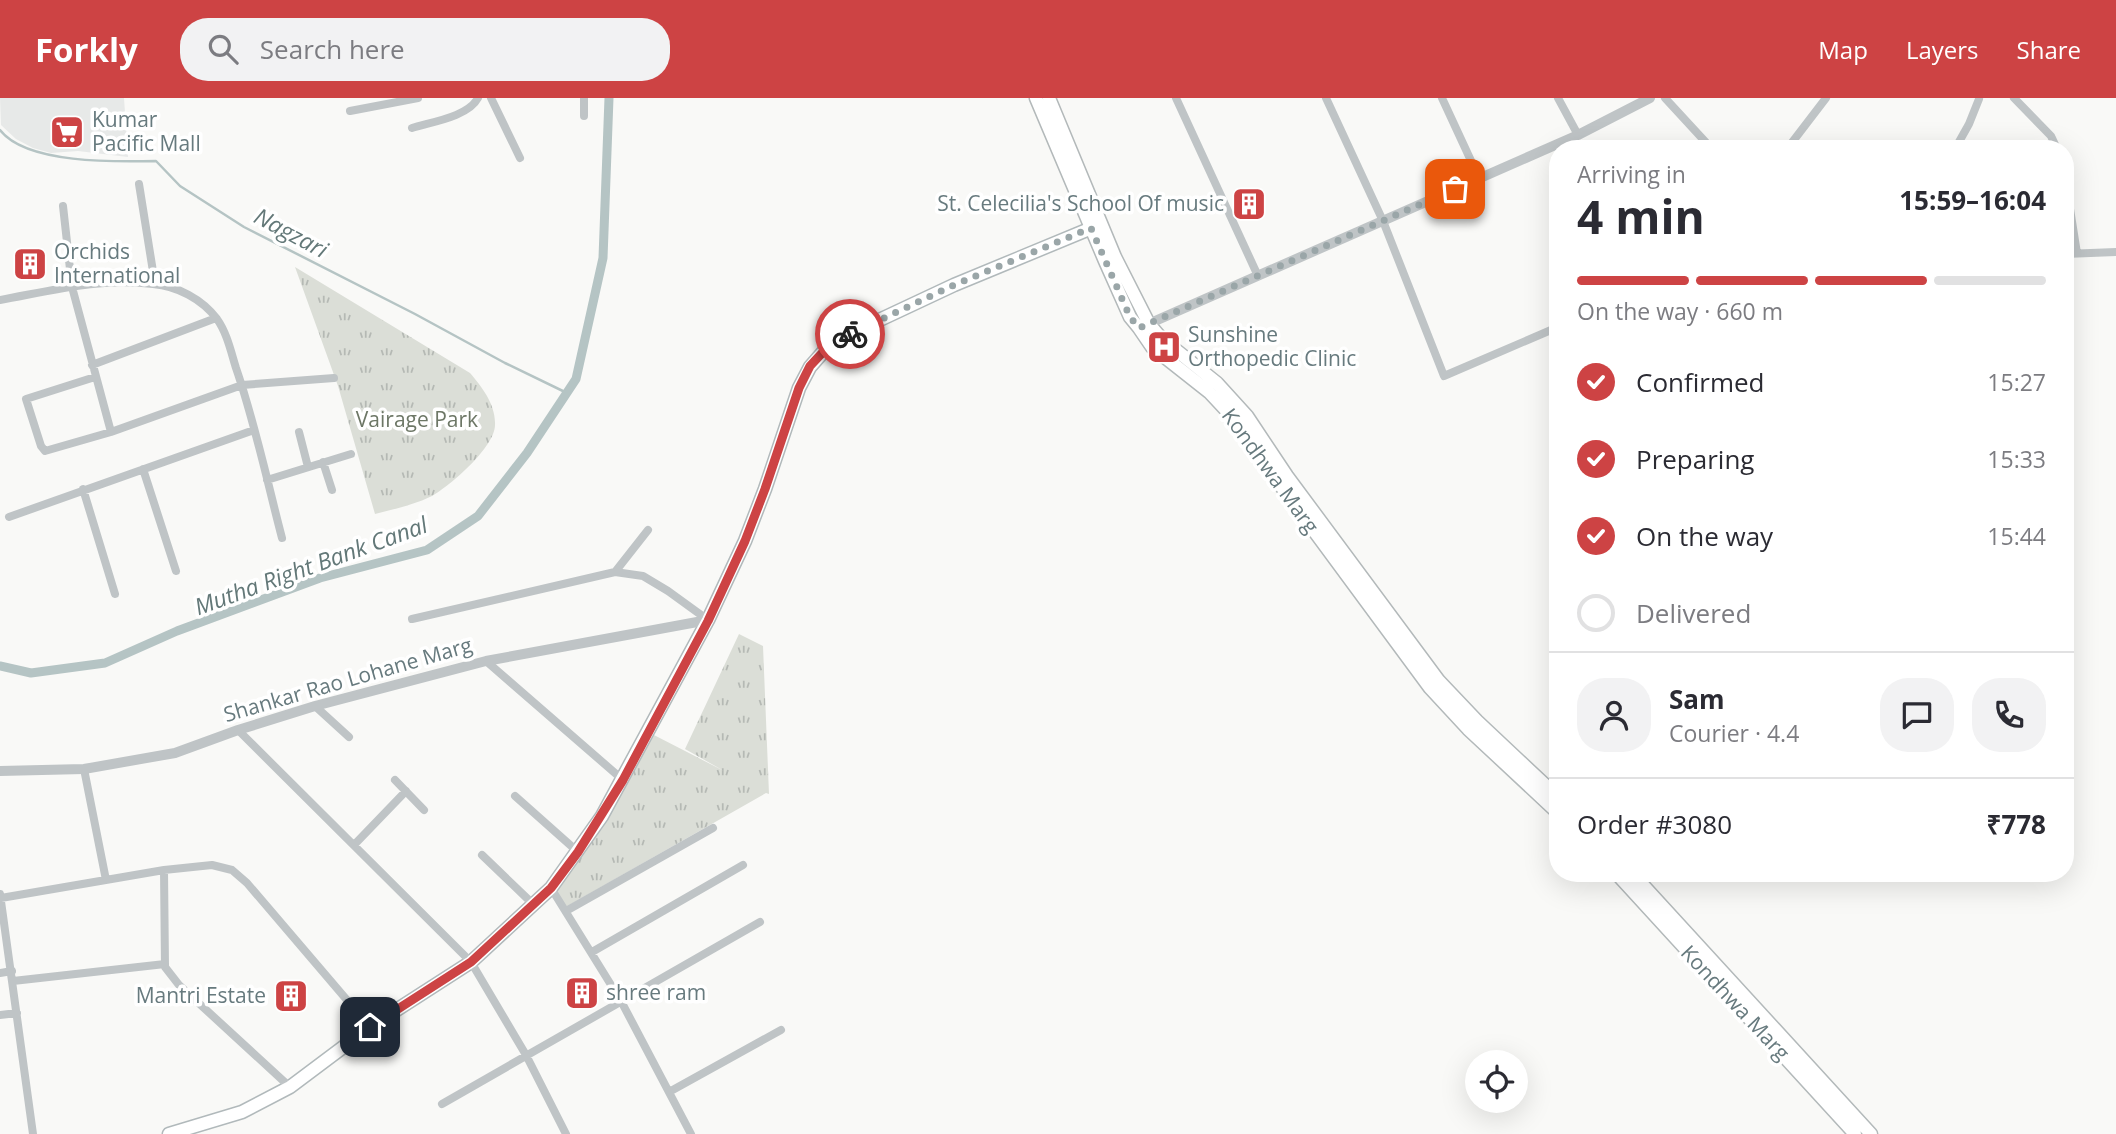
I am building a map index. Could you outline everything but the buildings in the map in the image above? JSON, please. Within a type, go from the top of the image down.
[{"type":"main road","name":"Kondhwa Marg","points":[[1036,98],[1096,226],[1140,310],[1153,347],[1209,392],[1238,423],[1278,482],[1430,688],[1468,729],[1549,805]]},
{"type":"main road","name":"Kondhwa Marg","points":[[1049,98],[1096,226]]},
{"type":"main road","points":[[169,1134],[242,1112],[290,1087],[370,1027],[471,962],[551,888],[578,852],[623,780],[708,621],[750,528],[799,388],[810,366],[824,351],[841,338],[941,291],[1096,226]]},
{"type":"main road","name":"Kondhwa Marg","points":[[1144,326],[1217,383],[1247,416],[1287,475],[1439,681],[1549,789]]},
{"type":"main road","name":"Kondhwa Marg","points":[[1625,882],[1871,1134]]},
{"type":"main road","name":"Kondhwa Marg","points":[[1639,882],[1708,965]]},
{"type":"main road","name":"Kondhwa Marg","points":[[1723,981],[1855,1134]]},
{"type":"street","points":[[350,111],[418,98]]},
{"type":"street","points":[[412,128],[474,106],[478,98]]},
{"type":"street","points":[[491,98],[520,158]]},
{"type":"street","points":[[584,98],[584,116]]},
{"type":"street","points":[[1176,98],[1258,276]]},
{"type":"street","points":[[1326,98],[1383,221],[1444,376],[1549,331]]},
{"type":"street","points":[[1442,98],[1479,178]]},
{"type":"street","points":[[1558,98],[1578,135]]},
{"type":"street","points":[[1566,140],[1650,98]]},
{"type":"street","points":[[1665,98],[1704,140]]},
{"type":"street","points":[[1794,140],[1826,98]]},
{"type":"street","points":[[1970,98],[1984,98]]},
{"type":"street","points":[[2014,98],[2053,140]]},
{"type":"street","points":[[1960,140],[1979,99]]},
{"type":"street","points":[[1144,326],[1549,148]]},
{"type":"street","points":[[139,184],[155,284]]},
{"type":"street","points":[[63,206],[72,287],[111,432]]},
{"type":"street","points":[[2074,234],[2077,253]]},
{"type":"street","points":[[2074,253],[2116,252]]},
{"type":"street","points":[[0,300],[72,287],[121,282],[155,284],[186,292],[216,318],[226,338],[242,386],[282,538]]},
{"type":"street","points":[[92,365],[216,318]]},
{"type":"street","points":[[96,377],[26,399],[45,452],[242,386],[334,378]]},
{"type":"street","points":[[9,517],[254,430]]},
{"type":"street","points":[[299,432],[307,467]]},
{"type":"street","points":[[267,480],[351,453]]},
{"type":"street","points":[[323,462],[332,490]]},
{"type":"street","points":[[143,469],[176,571]]},
{"type":"street","points":[[83,489],[115,594]]},
{"type":"street","points":[[615,572],[648,530]]},
{"type":"street","points":[[412,619],[615,572],[643,576],[668,590],[708,621]]},
{"type":"street","name":"Shankar Rao Lohane Marg","points":[[0,771],[84,769],[175,753],[315,706],[486,662],[708,621]]},
{"type":"street","points":[[486,662],[623,780]]},
{"type":"street","points":[[315,706],[349,737]]},
{"type":"street","points":[[238,730],[471,962],[526,1055],[565,1134]]},
{"type":"street","points":[[84,769],[106,880]]},
{"type":"street","points":[[395,780],[424,810]]},
{"type":"street","points":[[354,845],[406,791]]},
{"type":"street","points":[[515,796],[578,852]]},
{"type":"street","points":[[566,911],[713,828]]},
{"type":"street","points":[[482,855],[534,905]]},
{"type":"street","points":[[33,1134],[12,971],[2,922],[1,896],[164,870],[212,865],[232,870],[247,883],[370,1027]]},
{"type":"street","points":[[592,952],[743,865]]},
{"type":"street","points":[[164,870],[165,964],[170,975],[290,1087]]},
{"type":"street","points":[[551,888],[621,1001],[691,1134]]},
{"type":"street","points":[[442,1104],[760,922]]},
{"type":"street","points":[[13,981],[165,964]]},
{"type":"street","points":[[0,973],[12,971]]},
{"type":"street","points":[[0,1015],[17,1013]]},
{"type":"street","points":[[669,1092],[781,1030]]},
{"type":"shaded area","name":"Kumar Pacific Mall","points":[[0,98],[124,98],[128,157],[78,151],[51,153],[33,148],[16,139],[1,125]]},
{"type":"green space","name":"Vairage Park","points":[[295,267],[470,373],[487,397],[495,418],[493,434],[488,444],[460,475],[432,496],[375,514],[338,386]]},
{"type":"green space","points":[[739,634],[763,646],[769,794],[766,793],[564,908],[553,891],[652,734],[724,771],[685,749]]},
{"type":"waterway","name":"Mutha Right Bank Canal","points":[[0,666],[31,673],[105,663],[177,631],[320,578],[427,550],[478,516],[527,453],[576,379],[603,258],[609,98]]},
{"type":"waterway","name":"Nagzari","points":[[0,130],[13,141],[50,155],[96,161],[156,161],[180,186],[244,227],[567,393]]},
{"type":"way so far","points":[[850,334],[954,285],[1091,228],[1130,317],[1139,328],[1455,189]]},
{"type":"place","name":"Kumar Pacific Mall","points":[[67,132]]},
{"type":"place","name":"St. Celecilia's School Of music","points":[[1249,204]]},
{"type":"place","name":"Orchids International","points":[[30,264]]},
{"type":"place","name":"Sunshine Orthopedic Clinic","points":[[1164,347]]},
{"type":"place","name":"shree ram","points":[[582,993]]},
{"type":"place","name":"Mantri Estate","points":[[291,996]]},
{"type":"route","points":[[370,1027],[471,962],[551,888],[578,852],[623,780],[708,621],[745,541],[799,388],[810,366],[824,351],[850,334]]}]
